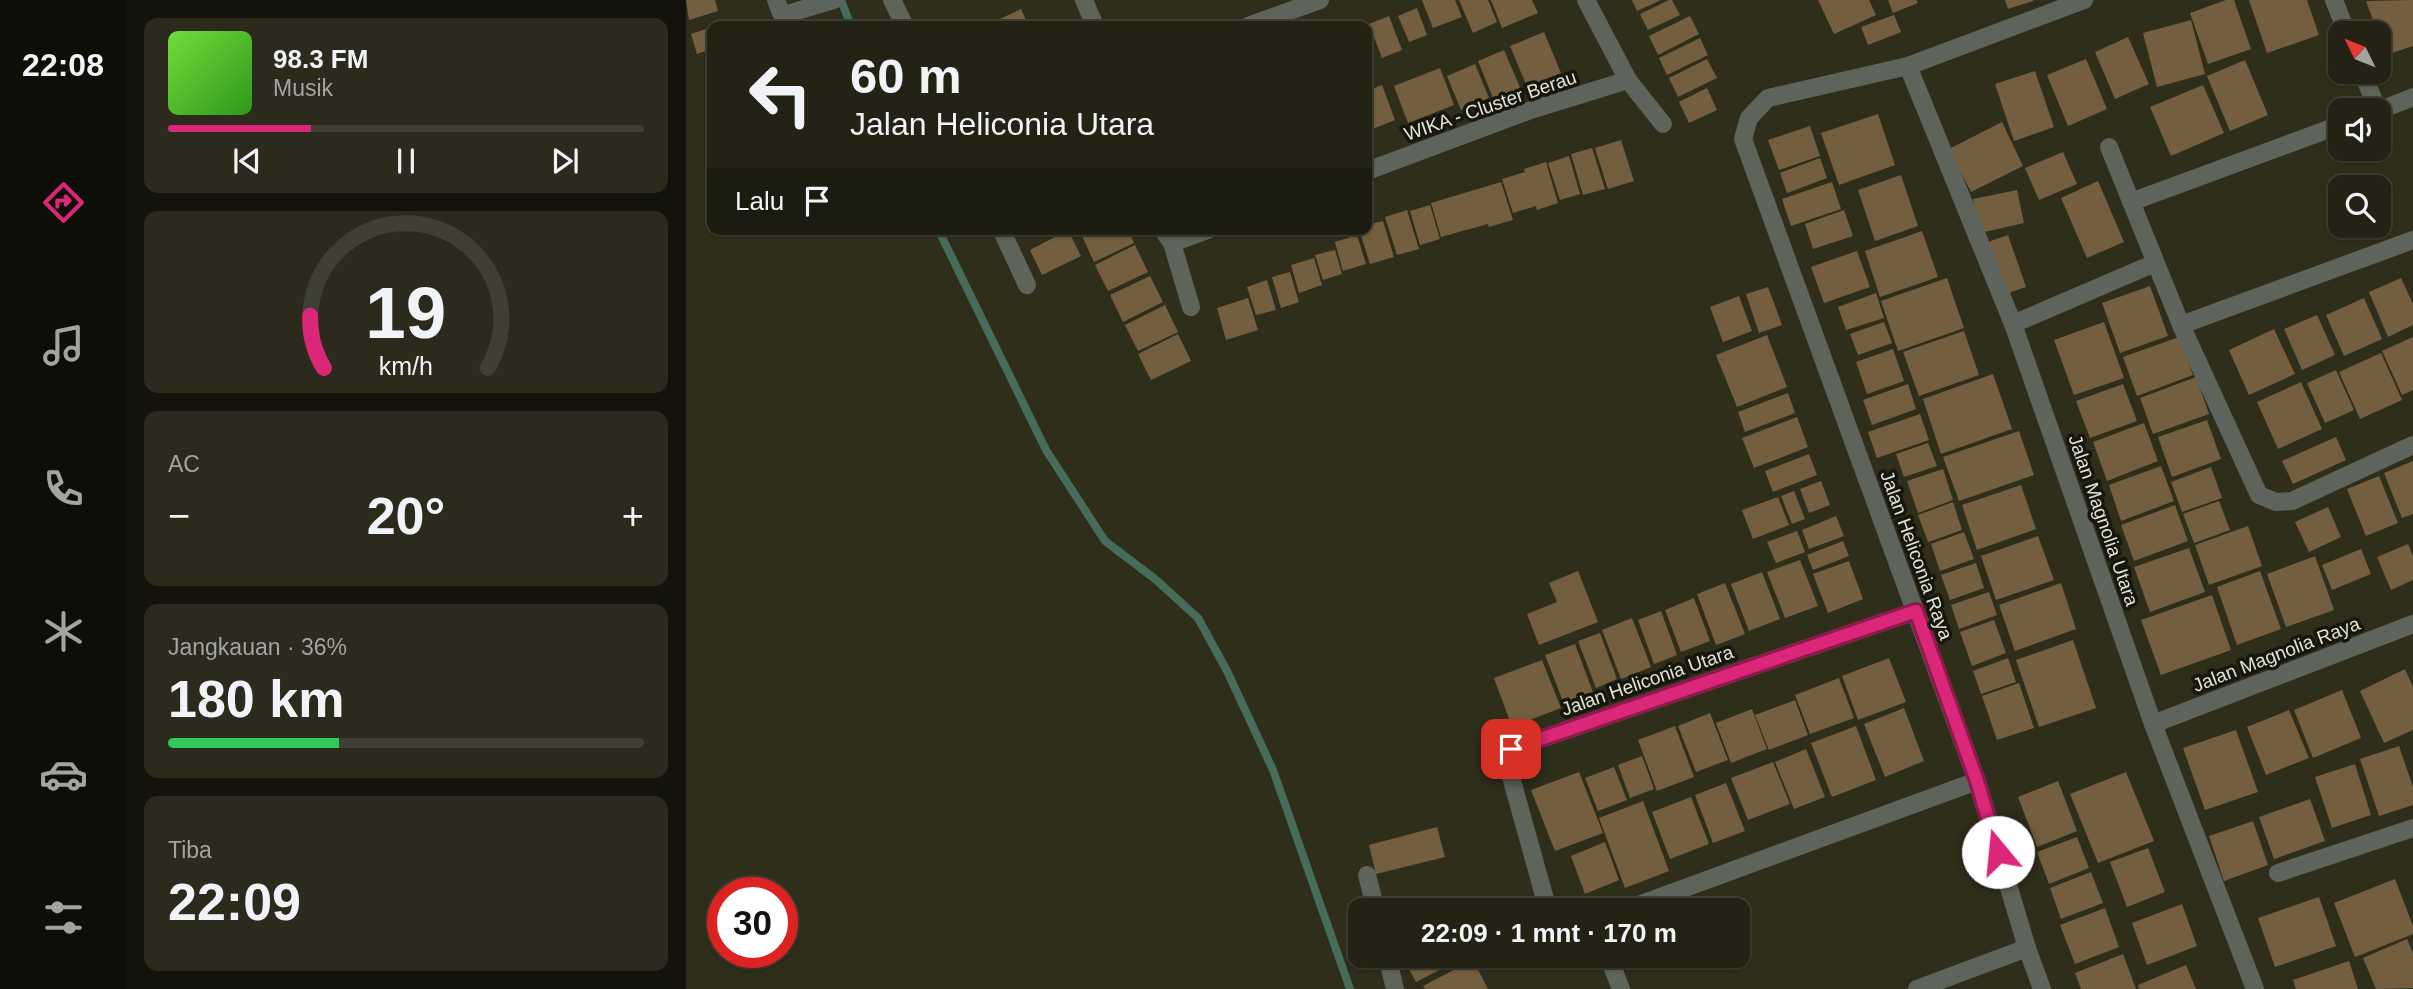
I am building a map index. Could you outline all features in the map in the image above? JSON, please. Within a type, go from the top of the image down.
[{"type":"street","points":[[782,7],[834,0]]},
{"type":"street","points":[[892,0],[902,21]]},
{"type":"street","points":[[1084,0],[1093,21]]},
{"type":"street","points":[[1262,21],[1320,0]]},
{"type":"street","points":[[1586,0],[1628,80],[1663,124]]},
{"type":"street","points":[[1908,66],[2084,0]]},
{"type":"street","points":[[2334,0],[2342,21]]},
{"type":"street","name":"Jalan Heliconia Raya","points":[[1908,66],[1768,98],[1749,118],[1743,139],[1977,781],[2042,989]]},
{"type":"street","name":"Jalan Magnolia Utara","points":[[1908,66],[2012,324],[2153,724],[2255,989]]},
{"type":"street","name":"WIKA - Cluster Berau","points":[[1372,169],[1528,111],[1628,80]]},
{"type":"street","points":[[2391,106],[2413,97]]},
{"type":"street","points":[[2131,202],[2328,129]]},
{"type":"street","points":[[2109,147],[2180,325],[2259,495],[2276,502],[2292,501],[2413,445]]},
{"type":"street","points":[[1004,235],[1027,285]]},
{"type":"street","points":[[1167,236],[1191,307]]},
{"type":"street","points":[[2180,325],[2413,240]]},
{"type":"street","points":[[2012,324],[2155,262]]},
{"type":"street","name":"Jalan Heliconia Utara","points":[[1545,898],[1506,759],[1511,749],[1916,611]]},
{"type":"street","name":"Jalan Magnolia Raya","points":[[2153,724],[2413,624]]},
{"type":"street","points":[[1658,898],[1977,781]]},
{"type":"street","points":[[2278,873],[2413,828]]},
{"type":"street","points":[[1367,875],[1373,898]]},
{"type":"street","points":[[1917,989],[2027,948]]},
{"type":"street","points":[[1390,968],[1395,989]]},
{"type":"street","points":[[1611,968],[1620,989]]},
{"type":"building","points":[[686,0],[715,0],[718,11],[689,20]]},
{"type":"building","points":[[1422,0],[1455,0],[1462,17],[1433,28]]},
{"type":"building","points":[[1459,0],[1488,0],[1497,22],[1473,33]]},
{"type":"building","points":[[1491,0],[1532,0],[1538,13],[1502,28]]},
{"type":"building","points":[[1632,0],[1661,0],[1637,11]]},
{"type":"building","points":[[1672,0],[1680,15],[1648,30],[1640,14]]},
{"type":"building","points":[[1818,0],[1869,0],[1876,15],[1834,34]]},
{"type":"building","points":[[1888,0],[1916,0],[1918,3],[1893,13]]},
{"type":"building","points":[[2005,0],[2033,0],[2033,1],[2008,9]]},
{"type":"building","points":[[2226,0],[2234,0],[2251,49],[2208,64],[2190,13]]},
{"type":"building","points":[[2249,0],[2307,0],[2319,35],[2267,53]]},
{"type":"building","points":[[2413,0],[2413,46],[2391,53],[2391,21],[2373,21],[2366,1]]},
{"type":"building","points":[[1417,8],[1427,35],[1409,42],[1398,16]]},
{"type":"building","points":[[1021,9],[1027,21],[996,21]]},
{"type":"building","points":[[1894,15],[1901,32],[1868,45],[1861,27]]},
{"type":"building","points":[[1389,16],[1402,50],[1382,58],[1372,32],[1372,23]]},
{"type":"building","points":[[1690,16],[1699,34],[1658,55],[1649,36]]},
{"type":"building","points":[[2191,20],[2205,74],[2157,87],[2143,33]]},
{"type":"building","points":[[707,29],[707,51],[697,54],[691,34]]},
{"type":"building","points":[[1544,32],[1561,73],[1527,87],[1510,46]]},
{"type":"building","points":[[2128,37],[2149,84],[2115,99],[2095,52]]},
{"type":"building","points":[[1700,38],[1708,55],[1667,75],[1659,58]]},
{"type":"building","points":[[1504,50],[1522,92],[1495,103],[1478,61]]},
{"type":"building","points":[[1707,59],[1717,78],[1678,97],[1669,78]]},
{"type":"building","points":[[2086,59],[2107,109],[2068,126],[2047,75]]},
{"type":"building","points":[[2245,60],[2268,115],[2230,131],[2207,76]]},
{"type":"building","points":[[1475,64],[1489,98],[1461,110],[1447,76]]},
{"type":"building","points":[[1440,68],[1454,105],[1408,123],[1394,86]]},
{"type":"building","points":[[2035,71],[2054,127],[2014,141],[1995,84]]},
{"type":"building","points":[[1382,85],[1395,120],[1372,129],[1372,89]]},
{"type":"building","points":[[2203,85],[2224,133],[2171,156],[2150,107]]},
{"type":"building","points":[[1707,88],[1717,110],[1689,123],[1679,102]]},
{"type":"building","points":[[1878,114],[1895,165],[1839,185],[1821,133]]},
{"type":"building","points":[[2002,122],[2023,166],[1971,192],[1949,149]]},
{"type":"building","points":[[1810,126],[1820,156],[1779,170],[1768,140]]},
{"type":"building","points":[[1621,140],[1634,181],[1608,189],[1595,148]]},
{"type":"building","points":[[1592,148],[1605,189],[1583,195],[1571,154]]},
{"type":"building","points":[[2063,152],[2077,184],[2039,200],[2025,168]]},
{"type":"building","points":[[1569,156],[1580,194],[1560,200],[1548,163]]},
{"type":"building","points":[[1820,158],[1827,178],[1787,193],[1780,173]]},
{"type":"building","points":[[1546,162],[1558,203],[1537,210],[1536,206],[1513,213],[1502,179]]},
{"type":"building","points":[[1901,175],[1918,226],[1875,241],[1858,190]]},
{"type":"building","points":[[2098,181],[2124,242],[2087,258],[2061,198]]},
{"type":"building","points":[[1501,182],[1513,220],[1441,237],[1431,203]]},
{"type":"building","points":[[1832,182],[1841,209],[1791,226],[1782,199]]},
{"type":"building","points":[[2017,190],[2024,223],[1980,233],[1973,199]]},
{"type":"building","points":[[1430,205],[1440,239],[1420,245],[1410,211]]},
{"type":"building","points":[[1407,210],[1419,249],[1397,255],[1385,217]]},
{"type":"building","points":[[1844,210],[1853,236],[1813,249],[1805,224]]},
{"type":"building","points":[[1383,221],[1394,257],[1370,264],[1361,235],[1372,235],[1372,224]]},
{"type":"building","points":[[1922,231],[1938,277],[1880,297],[1865,251]]},
{"type":"building","points":[[1058,235],[1070,235],[1081,256],[1042,275],[1030,250]]},
{"type":"building","points":[[1131,235],[1134,243],[1094,262],[1082,236]]},
{"type":"building","points":[[1357,235],[1366,264],[1343,271],[1335,242]]},
{"type":"building","points":[[2008,235],[2026,287],[2002,295],[1985,243]]},
{"type":"building","points":[[1135,245],[1148,272],[1108,291],[1095,265]]},
{"type":"building","points":[[1335,250],[1342,274],[1323,280],[1315,255]]},
{"type":"building","points":[[1857,251],[1870,287],[1824,303],[1811,267]]},
{"type":"building","points":[[1314,258],[1322,285],[1299,293],[1291,265]]},
{"type":"building","points":[[1290,272],[1299,302],[1281,308],[1272,277]]},
{"type":"building","points":[[1150,276],[1163,302],[1123,322],[1110,295]]},
{"type":"building","points":[[1947,278],[1964,328],[1898,351],[1881,301]]},
{"type":"building","points":[[2401,278],[2413,304],[2413,325],[2388,337],[2369,292]]},
{"type":"building","points":[[1267,280],[1276,310],[1256,315],[1247,287]]},
{"type":"building","points":[[2150,286],[2168,336],[2120,353],[2102,303]]},
{"type":"building","points":[[1768,287],[1782,325],[1759,333],[1746,294]]},
{"type":"building","points":[[1876,293],[1884,318],[1846,330],[1838,307]]},
{"type":"building","points":[[1739,296],[1752,331],[1723,342],[1710,307]]},
{"type":"building","points":[[1248,298],[1258,330],[1226,340],[1217,308]]},
{"type":"building","points":[[2364,298],[2382,339],[2344,356],[2326,315]]},
{"type":"building","points":[[1165,305],[1178,332],[1138,351],[1125,325]]},
{"type":"building","points":[[2317,315],[2335,355],[2302,370],[2284,329]]},
{"type":"building","points":[[1884,322],[1892,343],[1858,355],[1850,334]]},
{"type":"building","points":[[2104,322],[2124,378],[2074,395],[2054,340]]},
{"type":"building","points":[[2274,329],[2295,374],[2249,395],[2229,350]]},
{"type":"building","points":[[1964,331],[1979,375],[1919,396],[1903,352]]},
{"type":"building","points":[[1178,334],[1191,361],[1151,380],[1138,354]]},
{"type":"building","points":[[1767,335],[1787,387],[1737,407],[1716,355]]},
{"type":"building","points":[[2179,337],[2193,375],[2137,396],[2123,357]]},
{"type":"building","points":[[2413,337],[2413,390],[2402,395],[2382,351]]},
{"type":"building","points":[[1893,349],[1904,381],[1867,394],[1856,362]]},
{"type":"building","points":[[2381,353],[2402,400],[2360,419],[2339,372]]},
{"type":"building","points":[[2336,370],[2354,410],[2325,423],[2307,383]]},
{"type":"building","points":[[1993,374],[2012,429],[1941,454],[1923,399]]},
{"type":"building","points":[[2196,377],[2209,414],[2153,434],[2140,398]]},
{"type":"building","points":[[2301,382],[2322,429],[2278,449],[2257,402]]},
{"type":"building","points":[[1908,384],[1916,409],[1872,425],[1863,400]]},
{"type":"building","points":[[2123,384],[2137,421],[2090,438],[2076,401]]},
{"type":"building","points":[[1788,393],[1795,413],[1745,432],[1738,412]]},
{"type":"building","points":[[1920,414],[1929,440],[1877,458],[1868,432]]},
{"type":"building","points":[[1797,417],[1808,447],[1754,468],[1742,438]]},
{"type":"building","points":[[2207,420],[2221,459],[2172,477],[2158,437]]},
{"type":"building","points":[[2144,423],[2158,461],[2107,481],[2093,442]]},
{"type":"building","points":[[2019,431],[2034,475],[1959,501],[1943,457]]},
{"type":"building","points":[[2336,437],[2346,460],[2293,484],[2282,461]]},
{"type":"building","points":[[1928,443],[1937,466],[1904,477],[1896,454]]},
{"type":"building","points":[[1809,454],[1817,475],[1773,492],[1765,471]]},
{"type":"building","points":[[2413,461],[2413,514],[2402,518],[2384,473]]},
{"type":"building","points":[[2161,466],[2174,501],[2121,521],[2109,485]]},
{"type":"building","points":[[2211,467],[2222,498],[2182,512],[2171,482]]},
{"type":"building","points":[[1943,469],[1953,500],[1918,513],[1907,481]]},
{"type":"building","points":[[2379,476],[2398,523],[2366,536],[2347,489]]},
{"type":"building","points":[[1821,481],[1830,505],[1809,513],[1800,489]]},
{"type":"building","points":[[2021,485],[2036,529],[1977,550],[1962,505]]},
{"type":"building","points":[[1794,491],[1805,519],[1792,524],[1781,496]]},
{"type":"building","points":[[1778,497],[1789,525],[1753,539],[1742,510]]},
{"type":"building","points":[[2219,501],[2230,530],[2194,543],[2183,514]]},
{"type":"building","points":[[1953,502],[1962,530],[1928,542],[1918,515]]},
{"type":"building","points":[[2175,505],[2188,541],[2134,561],[2121,525]]},
{"type":"building","points":[[2328,507],[2341,537],[2309,552],[2295,522]]},
{"type":"building","points":[[1836,516],[1844,536],[1809,549],[1802,530]]},
{"type":"building","points":[[2248,526],[2262,566],[2209,585],[2195,545]]},
{"type":"building","points":[[1797,531],[1805,552],[1776,563],[1767,542]]},
{"type":"building","points":[[1964,532],[1974,559],[1940,571],[1931,544]]},
{"type":"building","points":[[2038,536],[2054,580],[1996,600],[1981,556]]},
{"type":"building","points":[[1843,541],[1849,556],[1813,570],[1807,555]]},
{"type":"building","points":[[2408,544],[2413,556],[2413,580],[2391,590],[2377,557]]},
{"type":"building","points":[[2189,548],[2205,592],[2150,612],[2134,567]]},
{"type":"building","points":[[2361,549],[2371,574],[2332,590],[2322,565]]},
{"type":"building","points":[[2315,556],[2334,610],[2286,627],[2267,574]]},
{"type":"building","points":[[1800,560],[1818,606],[1785,618],[1767,572]]},
{"type":"building","points":[[1849,561],[1863,599],[1828,613],[1813,574]]},
{"type":"building","points":[[1976,563],[1984,588],[1950,600],[1941,575]]},
{"type":"building","points":[[1578,571],[1598,622],[1539,645],[1527,614],[1557,602],[1549,583]]},
{"type":"building","points":[[2260,571],[2281,629],[2237,645],[2217,587]]},
{"type":"building","points":[[1762,572],[1780,619],[1749,631],[1731,584]]},
{"type":"building","points":[[1725,583],[1745,634],[1716,645],[1697,594]]},
{"type":"building","points":[[2061,583],[2076,629],[2015,651],[1999,605]]},
{"type":"building","points":[[1989,592],[1997,615],[1959,629],[1951,605]]},
{"type":"building","points":[[2212,595],[2231,650],[2161,675],[2141,620]]},
{"type":"building","points":[[1694,598],[1710,641],[1681,652],[1665,610]]},
{"type":"building","points":[[1661,611],[1677,655],[1654,664],[1638,620]]},
{"type":"building","points":[[1632,618],[1651,667],[1621,679],[1602,630]]},
{"type":"building","points":[[1994,620],[2006,653],[1972,666],[1960,632]]},
{"type":"building","points":[[1600,633],[1617,679],[1596,688],[1578,641]]},
{"type":"building","points":[[2073,640],[2096,708],[2039,727],[2016,660]]},
{"type":"building","points":[[1575,644],[1593,692],[1564,704],[1545,655]]},
{"type":"building","points":[[1889,658],[1906,702],[1858,720],[1842,676]]},
{"type":"building","points":[[2008,658],[2016,682],[1981,694],[1973,671]]},
{"type":"building","points":[[1542,660],[1561,708],[1512,727],[1494,678]]},
{"type":"building","points":[[2405,669],[2413,687],[2413,730],[2384,743],[2360,691]]},
{"type":"building","points":[[1839,678],[1854,718],[1810,734],[1795,695]]},
{"type":"building","points":[[2019,683],[2034,728],[1997,740],[1982,696]]},
{"type":"building","points":[[2342,690],[2361,738],[2313,758],[2294,710]]},
{"type":"building","points":[[1795,700],[1808,735],[1769,750],[1755,715]]},
{"type":"building","points":[[1904,708],[1924,761],[1885,777],[1864,724]]},
{"type":"building","points":[[1752,709],[1767,749],[1731,763],[1716,723]]},
{"type":"building","points":[[2289,710],[2309,758],[2266,775],[2247,727]]},
{"type":"building","points":[[1710,713],[1728,760],[1696,772],[1678,726]]},
{"type":"building","points":[[1675,726],[1694,777],[1657,791],[1638,740]]},
{"type":"building","points":[[1856,726],[1876,780],[1832,797],[1811,743]]},
{"type":"building","points":[[2236,730],[2258,792],[2205,810],[2183,748]]},
{"type":"building","points":[[2399,746],[2413,787],[2413,805],[2379,816],[2360,759]]},
{"type":"building","points":[[1806,749],[1825,797],[1794,809],[1775,762]]},
{"type":"building","points":[[1642,756],[1654,789],[1630,798],[1618,765]]},
{"type":"building","points":[[1773,762],[1790,804],[1748,820],[1731,778]]},
{"type":"building","points":[[2355,764],[2371,815],[2332,828],[2315,777]]},
{"type":"building","points":[[1614,767],[1627,800],[1598,811],[1585,778]]},
{"type":"building","points":[[1579,772],[1603,833],[1555,851],[1531,790]]},
{"type":"building","points":[[2126,772],[2154,841],[2098,863],[2070,794]]},
{"type":"building","points":[[2058,781],[2077,831],[2037,847],[2018,797]]},
{"type":"building","points":[[1726,783],[1745,831],[1713,843],[1695,795]]},
{"type":"building","points":[[1691,797],[1709,844],[1670,859],[1652,812]]},
{"type":"building","points":[[2310,799],[2325,841],[2274,859],[2259,817]]},
{"type":"building","points":[[1643,801],[1669,871],[1625,888],[1599,818]]},
{"type":"building","points":[[2253,821],[2268,865],[2224,881],[2209,836]]},
{"type":"building","points":[[1437,827],[1445,857],[1376,874],[1369,845]]},
{"type":"building","points":[[2077,837],[2089,868],[2049,884],[2037,852]]},
{"type":"building","points":[[1605,842],[1619,880],[1585,894],[1571,856]]},
{"type":"building","points":[[2148,848],[2165,892],[2127,907],[2110,862]]},
{"type":"building","points":[[2091,872],[2103,903],[2061,919],[2050,888]]},
{"type":"building","points":[[2395,879],[2413,926],[2413,934],[2355,957],[2334,903]]},
{"type":"building","points":[[2319,897],[2336,946],[2275,967],[2258,918]]},
{"type":"building","points":[[2182,904],[2197,946],[2147,965],[2132,923]]},
{"type":"building","points":[[2105,908],[2119,947],[2075,964],[2060,925]]},
{"type":"building","points":[[2407,939],[2413,953],[2413,988],[2376,989],[2363,958]]},
{"type":"building","points":[[2123,954],[2136,989],[2081,989],[2075,973]]},
{"type":"building","points":[[2349,961],[2358,989],[2296,989],[2293,980]]},
{"type":"building","points":[[2186,965],[2196,989],[2139,989],[2138,985]]},
{"type":"building","points":[[1408,968],[1443,968],[1416,982]]},
{"type":"building","points":[[1458,968],[1477,968],[1488,989],[1425,989],[1423,986]]},
{"type":"waterway","points":[[841,0],[849,21]]},
{"type":"waterway","points":[[941,235],[1046,450],[1105,541],[1155,579],[1198,618],[1227,671],[1273,770],[1350,989]]},
{"type":"route","points":[[1511,749],[1916,611],[1977,781],[1998,852]]}]
